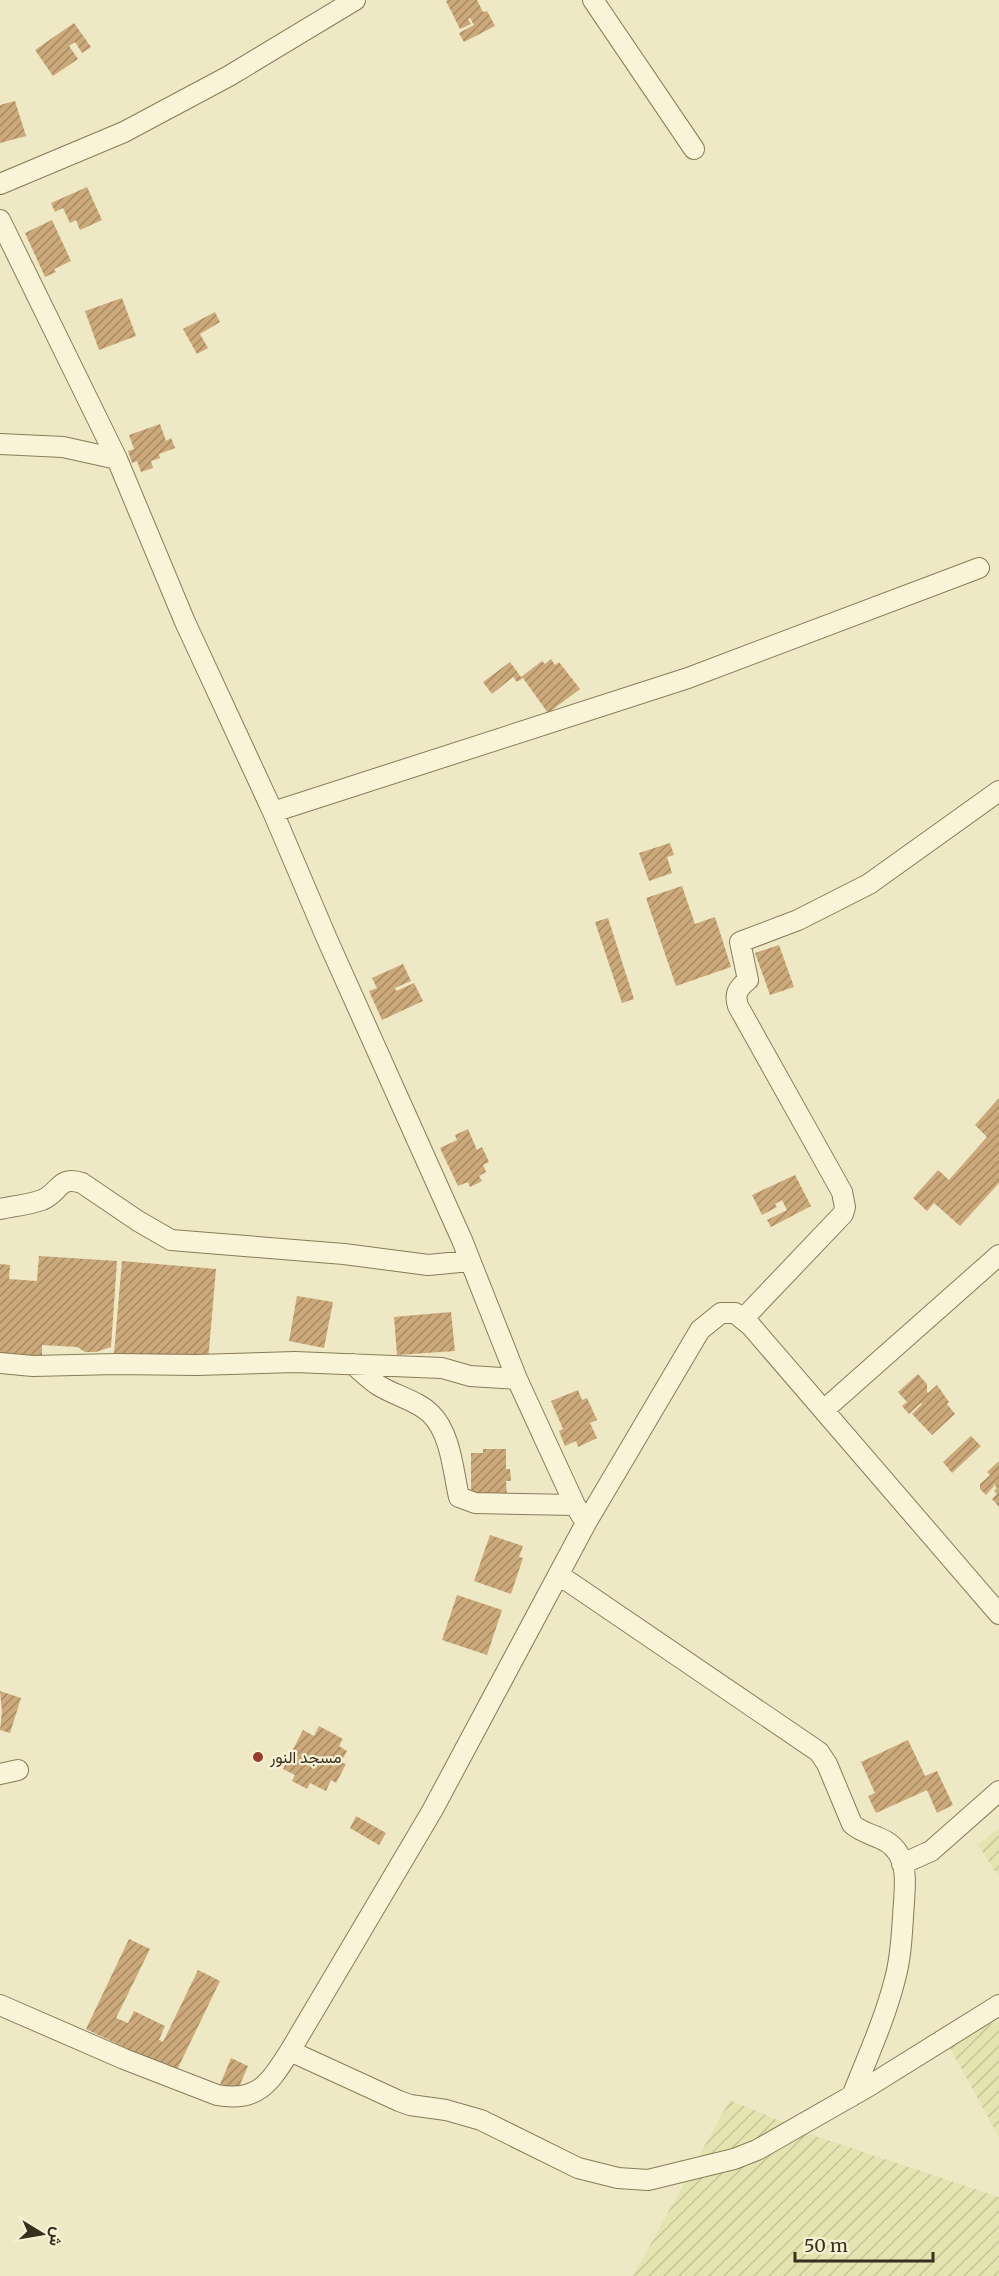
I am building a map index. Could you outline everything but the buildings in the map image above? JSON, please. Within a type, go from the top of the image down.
[{"type":"street","points":[[0,184],[124,132],[229,76],[355,0]]},
{"type":"street","points":[[593,0],[694,149]]},
{"type":"street","points":[[0,220],[117,459],[185,621],[273,812],[470,1261],[517,1379],[586,1523]]},
{"type":"street","points":[[0,444],[63,447],[117,459]]},
{"type":"street","points":[[273,812],[688,678],[979,568]]},
{"type":"street","points":[[743,1319],[843,1214],[845,1207],[842,1192],[738,1006],[736,994],[748,980],[740,942],[798,920],[870,884],[999,790]]},
{"type":"street","points":[[0,1209],[45,1199],[64,1182],[74,1181],[82,1183],[171,1240],[344,1254],[428,1265],[470,1261]]},
{"type":"street","points":[[825,1409],[999,1255]]},
{"type":"street","points":[[0,2005],[135,2063],[217,2095],[231,2098],[258,2091],[272,2080],[432,1811],[586,1523],[700,1330],[721,1313],[735,1313],[743,1319],[825,1409],[999,1614]]},
{"type":"street","points":[[0,1363],[33,1366],[295,1362],[442,1368],[489,1379],[517,1379]]},
{"type":"street","points":[[353,1364],[378,1385],[418,1404],[432,1415],[446,1443],[455,1471],[459,1497],[475,1503],[575,1504]]},
{"type":"street","points":[[559,1575],[819,1752],[827,1764],[852,1824],[883,1838],[897,1850],[905,1877],[895,1978],[852,2096]]},
{"type":"street","points":[[902,1864],[932,1851],[999,1791]]},
{"type":"street","points":[[291,2051],[399,2101],[465,2114],[501,2129],[578,2168],[600,2175],[633,2180],[659,2178],[734,2159],[758,2150],[852,2096],[999,2005]]},
{"type":"green space","points":[[999,1828],[999,1877],[978,1845]]},
{"type":"green space","points":[[999,2021],[999,2137],[945,2039]]},
{"type":"green space","points":[[730,2100],[818,2137],[999,2197],[999,2276],[633,2276]]},
{"type":"place","name":"مسجد النور","points":[[258,1757]]}]
